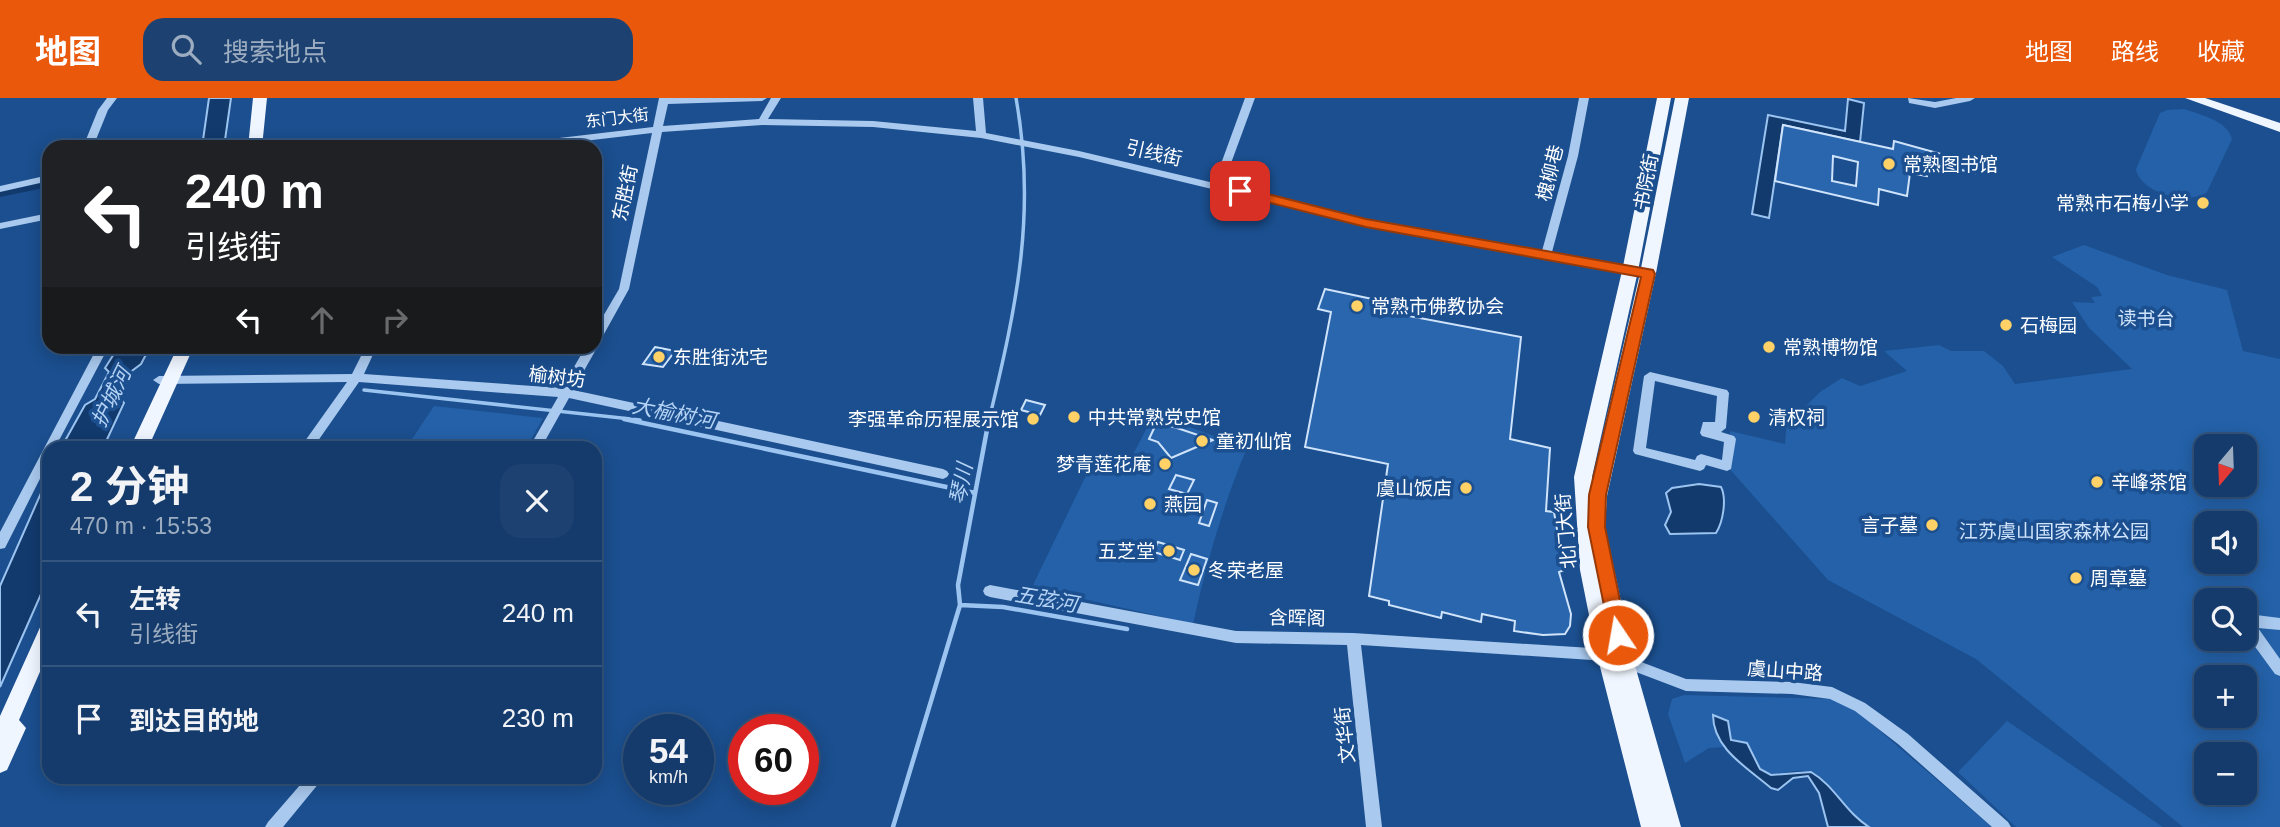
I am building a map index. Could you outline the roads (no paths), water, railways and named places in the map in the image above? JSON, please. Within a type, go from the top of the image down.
[{"type":"main road","points":[[256,140],[260,98]]},
{"type":"main road","points":[[267,140],[271,98]]},
{"type":"main road","name":"书院街","points":[[1639,272],[1664,98]]},
{"type":"main road","name":"书院街","points":[[1639,272],[1682,98]]},
{"type":"main road","points":[[2192,98],[2280,128]]},
{"type":"main road","points":[[2218,98],[2280,119]]},
{"type":"main road","name":"北门大街","points":[[1639,272],[1598,495],[1596,527],[1616,659],[1652,827]]},
{"type":"main road","points":[[142,441],[173,354]]},
{"type":"main road","points":[[133,441],[181,354]]},
{"type":"main road","name":"北门大街","points":[[1616,659],[1670,827]]},
{"type":"main road","points":[[0,739],[42,665]]},
{"type":"main road","points":[[0,763],[42,667]]},
{"type":"street","points":[[91,140],[103,110],[112,98]]},
{"type":"street","points":[[663,99],[762,98]]},
{"type":"street","points":[[762,122],[776,98]]},
{"type":"street","points":[[978,98],[981,135]]},
{"type":"street","points":[[1218,186],[1250,98]]},
{"type":"street","name":"槐柳巷","points":[[1546,255],[1573,156],[1584,98]]},
{"type":"street","points":[[1913,98],[1912,101],[1935,105],[1970,98]]},
{"type":"street","name":"东胜街","points":[[602,328],[624,289],[663,99]]},
{"type":"street","name":"东门大街","points":[[566,140],[658,129],[762,122],[873,124],[981,135]]},
{"type":"street","name":"引线街","points":[[981,135],[1218,186],[1366,223],[1639,272]]},
{"type":"street","points":[[0,189],[42,180]]},
{"type":"street","points":[[0,226],[42,217]]},
{"type":"street","points":[[53,441],[100,354]]},
{"type":"street","points":[[311,441],[356,379],[368,354]]},
{"type":"street","points":[[539,441],[587,354]]},
{"type":"street","points":[[1650,376],[1723,393],[1720,428],[1707,425],[1706,433],[1730,439],[1727,466],[1701,459],[1700,466],[1639,451],[1650,376]]},
{"type":"street","name":"榆树坊","points":[[165,379],[356,379],[562,398],[943,474]]},
{"type":"street","points":[[0,544],[42,462]]},
{"type":"street","name":"含晖阁","points":[[990,591],[1236,637],[1353,639],[1616,659]]},
{"type":"street","points":[[2280,624],[2256,621],[2251,626],[2252,633],[2280,670]]},
{"type":"street","name":"文华街","points":[[1353,639],[1374,827]]},
{"type":"street","name":"虞山中路","points":[[1616,659],[1686,685],[1792,688],[1832,693],[1860,707],[1903,739],[2003,827]]},
{"type":"street","points":[[273,827],[311,784]]},
{"type":"water","points":[[209,98],[231,98],[225,140],[203,140]]},
{"type":"water","points":[[1848,99],[1864,103],[1860,142],[1783,125],[1769,218],[1752,214],[1768,115],[1845,131]]},
{"type":"water","name":"护城河","points":[[114,354],[146,354],[141,364],[129,373],[120,398],[124,403],[106,441],[65,441],[85,405],[95,399],[109,372],[105,368]]},
{"type":"water","points":[[1699,484],[1721,487],[1723,492],[1721,523],[1716,533],[1670,534],[1665,525],[1671,512],[1666,493],[1672,488]]},
{"type":"water","points":[[42,491],[42,592],[0,687],[0,586]]},
{"type":"water","points":[[1713,715],[1728,721],[1731,740],[1747,743],[1760,769],[1771,775],[1811,772],[1827,784],[1853,814],[1869,827],[1828,827],[1819,793],[1808,776],[1793,778],[1778,790],[1771,788],[1725,748],[1715,727]]},
{"type":"waterway","name":"琴川","points":[[989,420],[1008,339],[1021,260],[1024,182],[1016,98]]},
{"type":"waterway","points":[[0,193],[42,184]]},
{"type":"waterway","name":"大榆树河","points":[[364,390],[640,420]]},
{"type":"waterway","name":"大榆树河","points":[[624,419],[975,493]]},
{"type":"waterway","name":"琴川","points":[[960,605],[958,585],[989,419]]},
{"type":"waterway","name":"琴川","points":[[893,827],[960,605]]},
{"type":"waterway","name":"五弦河","points":[[960,605],[1003,607],[1127,629]]},
{"type":"place","name":"常熟图书馆","points":[[1889,164]]},
{"type":"place","name":"常熟市石梅小学","points":[[2203,203]]},
{"type":"place","name":"常熟市佛教协会","points":[[1357,306]]},
{"type":"place","name":"石梅园","points":[[2006,325]]},
{"type":"place","name":"常熟博物馆","points":[[1769,347]]},
{"type":"place","name":"东胜街沈宅","points":[[659,357]]},
{"type":"place","name":"中共常熟党史馆","points":[[1074,417]]},
{"type":"place","name":"清权祠","points":[[1754,417]]},
{"type":"place","name":"李强革命历程展示馆","points":[[1033,419]]},
{"type":"place","name":"童初仙馆","points":[[1202,441]]},
{"type":"place","name":"梦青莲花庵","points":[[1165,464]]},
{"type":"place","name":"辛峰茶馆","points":[[2097,482]]},
{"type":"place","name":"虞山饭店","points":[[1466,488]]},
{"type":"place","name":"燕园","points":[[1150,504]]},
{"type":"place","name":"言子墓","points":[[1932,525]]},
{"type":"place","name":"五芝堂","points":[[1169,551]]},
{"type":"place","name":"冬荣老屋","points":[[1194,570]]},
{"type":"place","name":"周章墓","points":[[2076,578]]},
{"type":"park label","name":"读书台","points":[[2146,318]]},
{"type":"park label","name":"江苏虞山国家森林公园","points":[[2054,531]]}]
